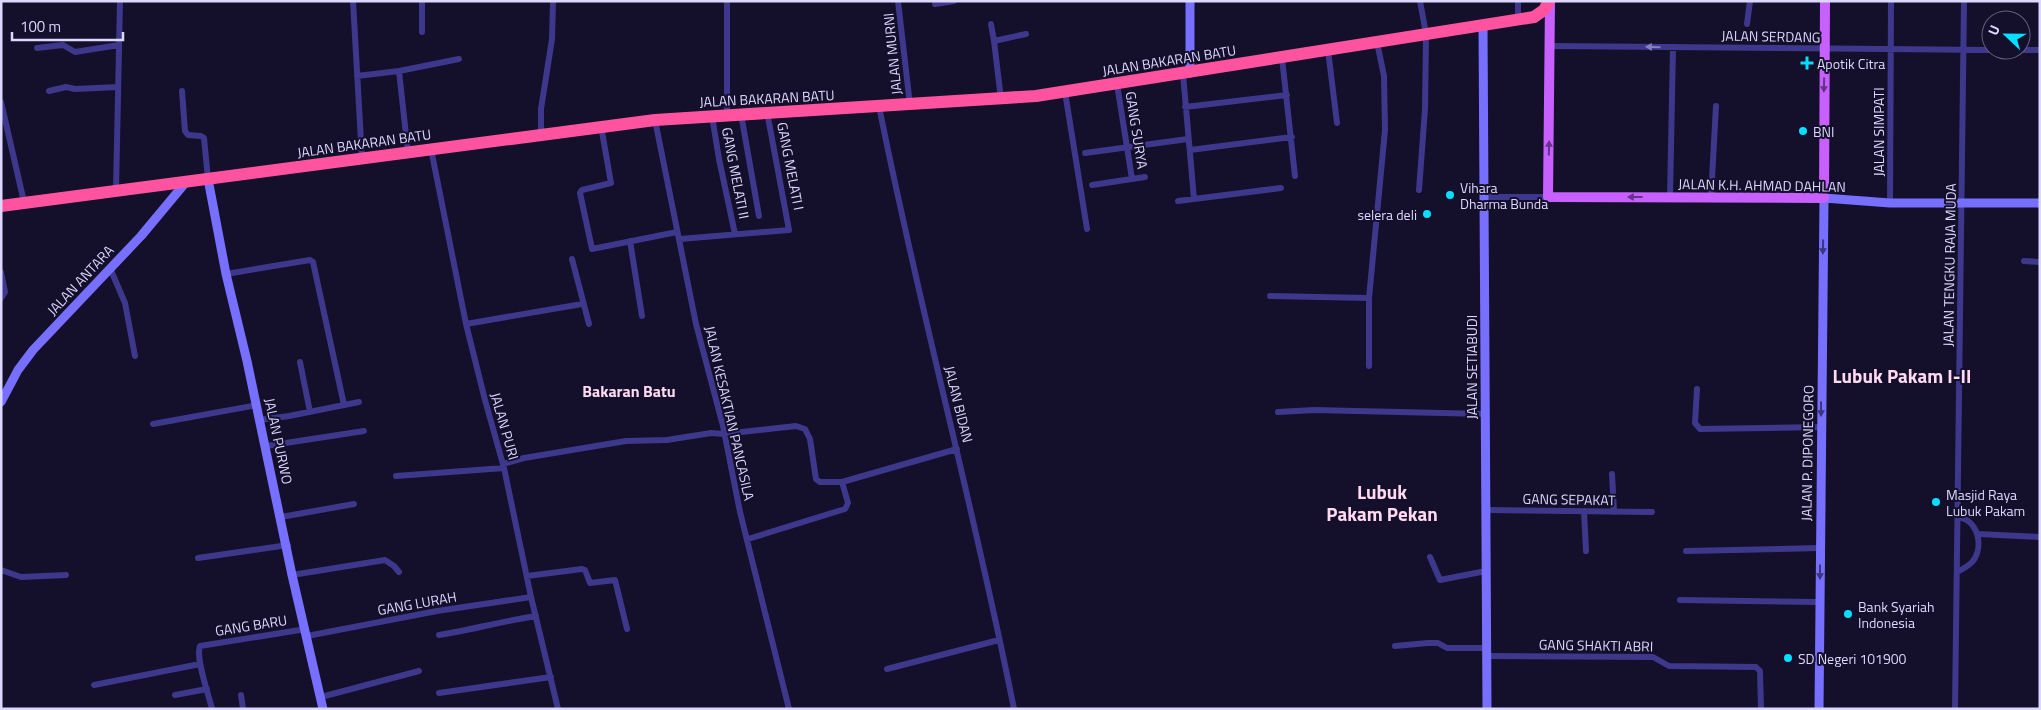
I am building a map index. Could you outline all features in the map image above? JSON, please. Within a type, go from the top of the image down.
[{"type":"highway","points":[[1534,17],[1544,10],[1550,1]]},
{"type":"highway","name":"JALAN BAKARAN BATU","points":[[1,206],[208,179],[225,174],[362,159],[655,120],[1000,99],[1065,92],[1534,17]]},
{"type":"main road","points":[[1548,197],[1550,1]]},
{"type":"main road","points":[[1824,198],[1825,1]]},
{"type":"main road","points":[[1534,17],[1545,23],[1550,34]]},
{"type":"main road","name":"JALAN K.H. AHMAD DAHLAN","points":[[1548,197],[1824,198]]},
{"type":"street","points":[[116,190],[120,1]]},
{"type":"street","points":[[353,1],[362,159]]},
{"type":"street","points":[[422,1],[422,32]]},
{"type":"street","points":[[541,134],[540,109],[552,39],[553,1]]},
{"type":"street","points":[[727,1],[727,116]]},
{"type":"street","name":"JALAN MURNI","points":[[898,1],[910,105]]},
{"type":"street","points":[[935,4],[954,1]]},
{"type":"street","points":[[1190,1],[1185,107],[1194,199]]},
{"type":"street","points":[[1419,190],[1425,109],[1426,34],[1420,1]]},
{"type":"street","points":[[1518,1],[1518,20]]},
{"type":"street","points":[[1748,24],[1750,1]]},
{"type":"street","name":"JALAN SIMPATI","points":[[1890,203],[1892,1]]},
{"type":"street","name":"JALAN TENGKU RAJA MUDA","points":[[1956,709],[1964,1]]},
{"type":"street","points":[[991,24],[1000,99]]},
{"type":"street","name":"JALAN SETIABUDI","points":[[1484,25],[1487,709]]},
{"type":"street","points":[[994,41],[1026,34]]},
{"type":"street","points":[[1369,366],[1368,298],[1385,130],[1384,76],[1377,42]]},
{"type":"street","points":[[37,48],[63,45],[75,52],[119,45]]},
{"type":"street","name":"JALAN SERDANG","points":[[1550,46],[1981,50]]},
{"type":"street","points":[[1670,197],[1673,47]]},
{"type":"street","points":[[1328,50],[1337,123]]},
{"type":"street","points":[[1282,58],[1295,176]]},
{"type":"street","points":[[357,76],[399,71],[459,59]]},
{"type":"street","points":[[399,71],[408,153]]},
{"type":"street","name":"GANG SURYA","points":[[1117,84],[1132,179]]},
{"type":"street","points":[[49,91],[66,87],[75,89],[118,86]]},
{"type":"street","points":[[182,91],[185,131],[188,135],[203,137],[206,146],[208,179]]},
{"type":"street","points":[[1065,92],[1087,229]]},
{"type":"street","points":[[1185,107],[1287,95]]},
{"type":"street","points":[[1,102],[24,202]]},
{"type":"street","name":"JALAN BIDAN","points":[[879,106],[895,189],[957,449],[1014,709]]},
{"type":"street","points":[[1712,197],[1716,106]]},
{"type":"street","name":"GANG MELATI I","points":[[735,234],[785,231],[790,229],[767,112]]},
{"type":"street","points":[[741,114],[759,216]]},
{"type":"street","name":"GANG MELATI II","points":[[712,116],[735,234]]},
{"type":"street","name":"JALAN KESAKTIAN PANCASILA","points":[[655,120],[696,324],[789,709]]},
{"type":"street","points":[[602,126],[611,183],[582,190],[580,193],[592,249],[678,232]]},
{"type":"street","points":[[1190,150],[1292,136]]},
{"type":"street","points":[[1085,153],[1188,139]]},
{"type":"street","name":"JALAN PURI","points":[[431,149],[466,324],[484,400],[504,466],[531,597],[558,709]]},
{"type":"street","points":[[1092,185],[1146,177]]},
{"type":"street","name":"JALAN PURWO","points":[[208,179],[226,274],[288,545],[292,574],[324,709]]},
{"type":"street","name":"JALAN ANTARA","points":[[1,402],[18,370],[33,350],[141,236],[186,182]]},
{"type":"street","points":[[1178,201],[1281,188]]},
{"type":"street","name":"JALAN K.H. AHMAD DAHLAN","points":[[1484,197],[1548,197]]},
{"type":"street","name":"JALAN K.H. AHMAD DAHLAN","points":[[1824,198],[1890,203],[2040,203]]},
{"type":"street","name":"JALAN P. DIPONEGORO","points":[[1819,709],[1824,198]]},
{"type":"street","points":[[680,240],[735,234]]},
{"type":"street","points":[[630,241],[642,316]]},
{"type":"street","points":[[572,259],[582,304],[589,324]]},
{"type":"street","points":[[226,274],[310,260],[313,262],[344,405]]},
{"type":"street","points":[[2024,261],[2040,262]]},
{"type":"street","points":[[110,268],[125,303],[135,356]]},
{"type":"street","points":[[1,272],[5,292],[1,298]]},
{"type":"street","points":[[1270,296],[1368,298]]},
{"type":"street","points":[[466,324],[582,304]]},
{"type":"street","points":[[300,362],[310,412]]},
{"type":"street","points":[[1697,389],[1694,423],[1700,429],[1821,427]]},
{"type":"street","points":[[259,420],[360,402]]},
{"type":"street","points":[[153,424],[257,405]]},
{"type":"street","points":[[1278,412],[1314,410],[1485,414]]},
{"type":"street","points":[[396,476],[504,466],[524,458],[626,441],[667,440],[788,426],[801,427],[807,432],[810,439],[816,479],[820,482],[842,482],[957,449]]},
{"type":"street","points":[[266,446],[364,431]]},
{"type":"street","points":[[1612,474],[1614,512]]},
{"type":"street","points":[[748,539],[845,509],[848,503],[842,482]]},
{"type":"street","points":[[281,518],[354,504]]},
{"type":"street","name":"GANG SEPAKAT","points":[[1486,510],[1652,512]]},
{"type":"street","points":[[1584,511],[1586,551]]},
{"type":"street","points":[[1957,572],[1974,559],[1979,544],[1978,534],[1968,520],[1958,517]]},
{"type":"street","points":[[1978,534],[2040,536]]},
{"type":"street","points":[[198,558],[288,545]]},
{"type":"street","points":[[1686,551],[1820,548]]},
{"type":"street","points":[[1430,556],[1440,580],[1486,571]]},
{"type":"street","points":[[292,574],[385,560],[399,572]]},
{"type":"street","points":[[527,576],[582,569],[585,570],[590,583],[616,581],[627,629]]},
{"type":"street","points":[[1,570],[14,576],[66,575]]},
{"type":"street","name":"GANG LURAH","points":[[306,633],[531,597]]},
{"type":"street","points":[[1680,600],[1819,602]]},
{"type":"street","points":[[438,635],[477,629],[503,621],[536,616]]},
{"type":"street","name":"GANG BARU","points":[[200,664],[198,650],[200,646],[306,633]]},
{"type":"street","points":[[887,669],[999,640]]},
{"type":"street","name":"GANG SHAKTI ABRI","points":[[1396,646],[1428,643],[1438,644],[1447,648],[1486,652],[1653,657],[1670,666],[1756,667],[1760,671],[1761,709]]},
{"type":"street","points":[[94,685],[200,664],[212,709]]},
{"type":"street","points":[[321,697],[419,671]]},
{"type":"street","points":[[439,693],[551,677]]},
{"type":"street","points":[[174,694],[207,689]]},
{"type":"street","points":[[241,695],[243,709]]},
{"type":"place","name":"Apotik Citra","points":[[1807,63]]},
{"type":"place","name":"BNI","points":[[1803,131]]},
{"type":"place","name":"Vihara Dharma Bunda","points":[[1450,195]]},
{"type":"place","name":"selera deli","points":[[1427,214]]},
{"type":"place","name":"Masjid Raya Lubuk Pakam","points":[[1936,502]]},
{"type":"place","name":"Bank Syariah Indonesia","points":[[1848,614]]},
{"type":"place","name":"SD Negeri 101900","points":[[1788,658]]},
{"type":"district","name":"Lubuk Pakam I-II","points":[[1902,375]]},
{"type":"district","name":"Bakaran Batu","points":[[629,391]]},
{"type":"district","name":"Lubuk Pakam Pekan","points":[[1382,502]]}]
